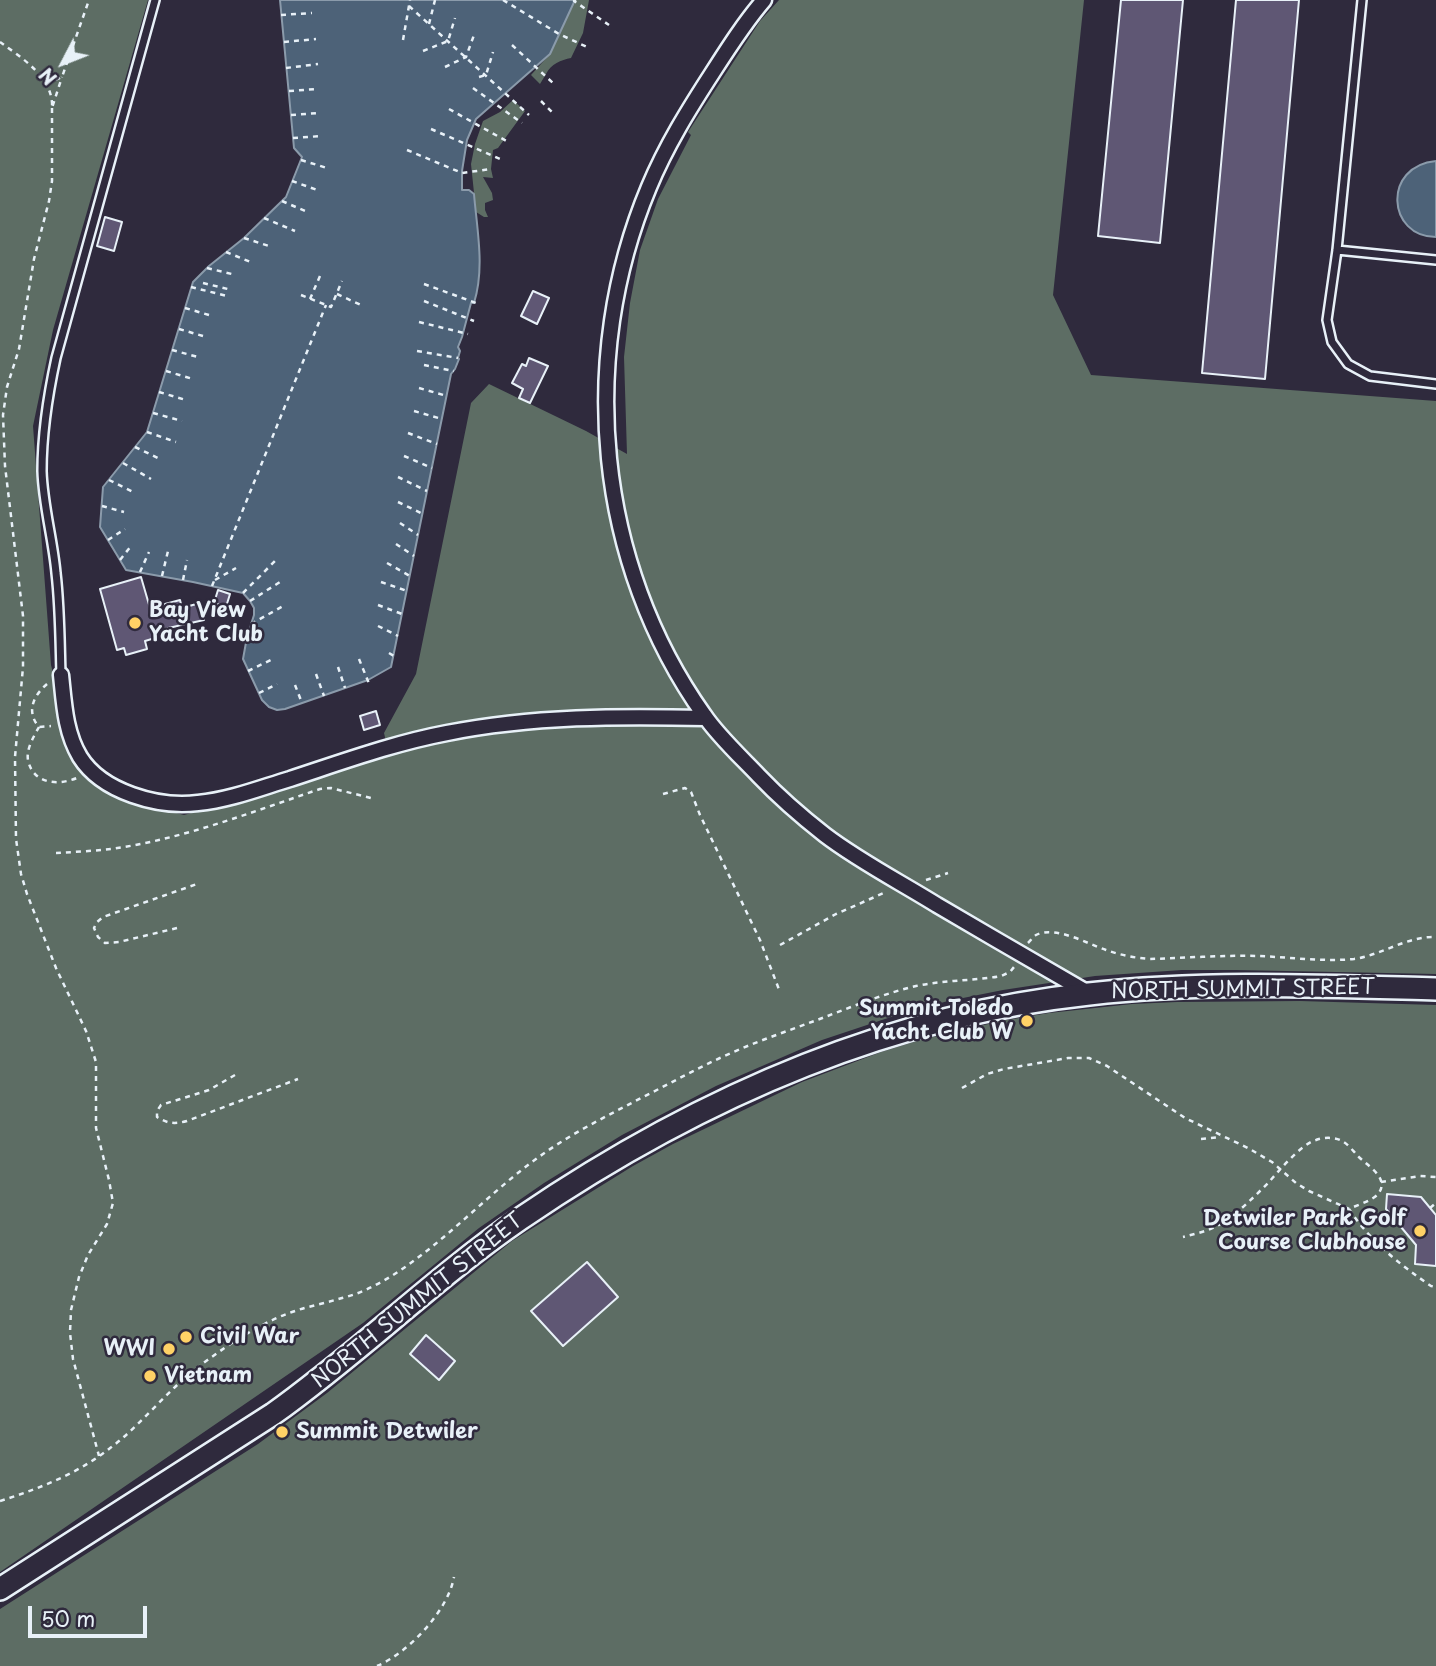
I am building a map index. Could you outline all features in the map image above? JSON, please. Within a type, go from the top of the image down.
[{"type":"main road","name":"NORTH SUMMIT STREET","points":[[0,1589],[305,1392],[484,1244],[557,1195],[652,1138],[769,1080],[856,1046],[949,1018],[1035,1001],[1165,988],[1282,985],[1436,989]]},
{"type":"street","points":[[764,0],[741,29],[680,123],[648,189],[622,269],[607,349],[606,389],[612,494],[627,556],[659,638],[680,676],[706,718],[761,777],[827,836],[905,886],[1090,994]]},
{"type":"street","points":[[61,675],[66,722],[80,757],[92,772],[107,784],[127,793],[175,804],[197,804],[238,795],[415,739],[478,727],[542,719],[706,718]]},
{"type":"lane","points":[[61,675],[56,572],[43,471],[49,393],[56,358],[155,0]]},
{"type":"lane","points":[[1362,0],[1337,250],[1327,320],[1332,342],[1348,364],[1370,376],[1436,384]]},
{"type":"lane","points":[[1337,250],[1436,260]]},
{"type":"path","points":[[52,108],[89,0]]},
{"type":"path","points":[[403,40],[410,0]]},
{"type":"path","points":[[429,24],[435,0]]},
{"type":"path","points":[[503,0],[559,34],[587,47]]},
{"type":"path","points":[[574,0],[609,25]]},
{"type":"path","points":[[409,6],[530,115]]},
{"type":"path","points":[[281,15],[312,13]]},
{"type":"path","points":[[423,51],[448,41],[456,18]]},
{"type":"path","points":[[445,67],[466,57],[474,35]]},
{"type":"path","points":[[284,42],[316,39]]},
{"type":"path","points":[[0,42],[47,81],[62,77]]},
{"type":"path","points":[[512,45],[554,84]]},
{"type":"path","points":[[486,75],[492,52]]},
{"type":"path","points":[[286,68],[318,64]]},
{"type":"path","points":[[480,77],[486,75]]},
{"type":"path","points":[[41,76],[51,93],[52,181],[34,259],[19,349],[7,387],[3,415],[5,466],[23,616],[23,667],[15,757],[16,839],[27,894],[46,946],[89,1040],[96,1062],[96,1128],[110,1180],[113,1203],[107,1224],[88,1255],[79,1277],[71,1310],[70,1333],[73,1359],[99,1456]]},
{"type":"path","points":[[473,88],[522,123]]},
{"type":"path","points":[[289,91],[316,89]]},
{"type":"path","points":[[541,101],[555,115]]},
{"type":"path","points":[[449,109],[510,143]]},
{"type":"path","points":[[291,115],[319,113]]},
{"type":"path","points":[[432,129],[500,159]]},
{"type":"path","points":[[293,138],[321,136]]},
{"type":"path","points":[[407,150],[462,173],[491,169]]},
{"type":"path","points":[[301,160],[327,168]]},
{"type":"path","points":[[292,181],[320,191]]},
{"type":"path","points":[[282,201],[305,211]]},
{"type":"path","points":[[264,218],[295,230]]},
{"type":"path","points":[[244,238],[272,247]]},
{"type":"path","points":[[226,252],[253,263]]},
{"type":"path","points":[[207,268],[236,275]]},
{"type":"path","points":[[310,299],[320,275]]},
{"type":"path","points":[[301,295],[331,307],[342,281]]},
{"type":"path","points":[[203,283],[232,290]]},
{"type":"path","points":[[424,284],[477,303]]},
{"type":"path","points":[[191,287],[227,296]]},
{"type":"path","points":[[337,294],[363,306]]},
{"type":"path","points":[[424,301],[474,321]]},
{"type":"path","points":[[212,586],[326,305]]},
{"type":"path","points":[[185,308],[209,315]]},
{"type":"path","points":[[419,322],[468,334]]},
{"type":"path","points":[[178,329],[203,336]]},
{"type":"path","points":[[172,350],[198,357]]},
{"type":"path","points":[[417,351],[458,358]]},
{"type":"path","points":[[424,365],[454,371]]},
{"type":"path","points":[[166,371],[193,379]]},
{"type":"path","points":[[419,388],[447,396]]},
{"type":"path","points":[[159,392],[186,401]]},
{"type":"path","points":[[414,411],[442,419]]},
{"type":"path","points":[[153,413],[182,421]]},
{"type":"path","points":[[147,432],[176,442]]},
{"type":"path","points":[[408,433],[437,444]]},
{"type":"path","points":[[135,447],[160,459]]},
{"type":"path","points":[[404,456],[432,468]]},
{"type":"path","points":[[122,463],[150,479]]},
{"type":"path","points":[[398,477],[427,491]]},
{"type":"path","points":[[108,480],[135,493]]},
{"type":"path","points":[[398,502],[423,514]]},
{"type":"path","points":[[102,506],[124,512]]},
{"type":"path","points":[[400,523],[418,535]]},
{"type":"path","points":[[108,540],[125,529]]},
{"type":"path","points":[[396,544],[414,556]]},
{"type":"path","points":[[120,560],[131,546]]},
{"type":"path","points":[[140,572],[149,551]]},
{"type":"path","points":[[162,576],[168,551]]},
{"type":"path","points":[[183,580],[187,560]]},
{"type":"path","points":[[243,593],[275,561]]},
{"type":"path","points":[[387,563],[410,576]]},
{"type":"path","points":[[215,580],[236,568]]},
{"type":"path","points":[[250,601],[280,582]]},
{"type":"path","points":[[381,582],[407,591]]},
{"type":"path","points":[[251,624],[285,605]]},
{"type":"path","points":[[379,605],[402,614]]},
{"type":"path","points":[[378,626],[398,636]]},
{"type":"path","points":[[389,653],[394,656]]},
{"type":"path","points":[[248,671],[275,658]]},
{"type":"path","points":[[359,659],[370,686]]},
{"type":"path","points":[[338,667],[345,688]]},
{"type":"path","points":[[316,674],[324,695]]},
{"type":"path","points":[[38,727],[31,713],[32,703],[40,690],[61,675]]},
{"type":"path","points":[[259,693],[277,684]]},
{"type":"path","points":[[295,685],[302,703]]},
{"type":"path","points":[[38,727],[66,722]]},
{"type":"path","points":[[38,727],[29,749],[28,760],[34,773],[52,783],[68,782],[92,772]]},
{"type":"path","points":[[56,853],[111,849],[165,838],[204,828],[320,789],[331,788],[375,799]]},
{"type":"path","points":[[663,794],[685,788],[691,792],[760,940],[780,992]]},
{"type":"path","points":[[780,945],[860,902],[948,873]]},
{"type":"path","points":[[177,928],[105,943],[97,937],[94,929],[103,917],[197,884]]},
{"type":"path","points":[[962,1088],[987,1074],[1004,1069],[1068,1058],[1088,1058],[1107,1066],[1185,1118],[1248,1148],[1309,1191],[1349,1209],[1371,1237],[1394,1259],[1436,1287]]},
{"type":"path","points":[[235,1075],[209,1090],[161,1105],[157,1117],[165,1123],[176,1124],[298,1079]]},
{"type":"path","points":[[1200,1139],[1224,1137]]},
{"type":"path","points":[[1183,1237],[1209,1230],[1223,1222],[1313,1140],[1335,1138],[1344,1142],[1375,1170],[1381,1182],[1378,1194],[1349,1209]]},
{"type":"path","points":[[1381,1182],[1420,1176],[1436,1177]]},
{"type":"path","points":[[1430,1208],[1436,1203]]},
{"type":"path","points":[[377,1666],[402,1652],[436,1615],[446,1600],[454,1577]]},
{"type":"green space","points":[[0,0],[148,0],[53,330],[33,426],[51,665],[73,755],[91,783],[127,800],[184,815],[389,754],[384,733],[416,674],[471,403],[489,384],[627,454],[624,357],[640,250],[658,199],[691,135],[688,132],[760,21],[779,0],[1084,0],[1053,295],[1091,375],[1436,401],[1436,974],[1182,970],[1095,976],[948,1001],[822,1040],[716,1086],[622,1135],[544,1183],[479,1228],[363,1323],[0,1572]]},
{"type":"green space","points":[[575,0],[589,0],[583,33],[571,58],[553,65],[540,84],[531,75],[550,54]]},
{"type":"green space","points":[[513,100],[525,111],[498,148],[493,150],[493,178],[483,177],[493,200],[485,203],[488,217],[484,217],[476,212],[471,164],[475,144],[483,121],[500,112]]},
{"type":"green space","points":[[1300,1001],[1436,1005],[1436,1666],[0,1666],[0,1609],[258,1444],[327,1393],[512,1241],[673,1144],[802,1082],[881,1052],[1001,1021],[1132,1004]]},
{"type":"water","points":[[280,0],[575,0],[550,54],[476,119],[467,140],[462,190],[469,190],[474,194],[479,249],[477,290],[458,347],[459,359],[451,374],[391,667],[368,680],[277,710],[262,700],[243,659],[254,608],[243,593],[126,570],[100,527],[103,487],[147,432],[193,282],[286,197],[302,157],[294,148]]},
{"type":"water","points":[[1436,161],[1436,237],[1420,234],[1408,226],[1400,214],[1397,201],[1399,187],[1406,175],[1418,166]]},
{"type":"building","points":[[1121,0],[1183,0],[1160,243],[1098,236]]},
{"type":"building","points":[[1236,0],[1299,0],[1265,379],[1202,373]]},
{"type":"building","points":[[105,217],[122,222],[114,251],[97,246]]},
{"type":"building","points":[[533,291],[549,298],[537,324],[521,316]]},
{"type":"building","points":[[529,358],[548,366],[530,403],[519,398],[523,389],[512,383],[522,364],[526,366]]},
{"type":"building","name":"Bay View Yacht Club","points":[[141,577],[150,608],[180,600],[182,608],[200,603],[204,620],[164,629],[165,635],[145,641],[147,649],[126,655],[124,648],[117,650],[100,589]]},
{"type":"building","points":[[218,590],[230,594],[226,607],[214,603]]},
{"type":"building","points":[[376,711],[380,725],[364,730],[360,716]]},
{"type":"building","name":"Detwiler Park Golf Course Clubhouse","points":[[1387,1194],[1421,1197],[1436,1215],[1436,1266],[1415,1264],[1416,1245],[1386,1209]]},
{"type":"building","points":[[587,1262],[618,1297],[563,1346],[531,1311]]},
{"type":"building","points":[[426,1335],[455,1361],[439,1380],[410,1354]]},
{"type":"place","name":"Bay View Yacht Club","points":[[135,623]]},
{"type":"place","name":"Summit Toledo Yacht Club W","points":[[1027,1021]]},
{"type":"place","name":"Detwiler Park Golf Course Clubhouse","points":[[1420,1231]]},
{"type":"place","name":"Civil War","points":[[186,1337]]},
{"type":"place","name":"WWI","points":[[169,1349]]},
{"type":"place","name":"Vietnam","points":[[150,1376]]},
{"type":"place","name":"Summit Detwiler","points":[[282,1432]]}]
